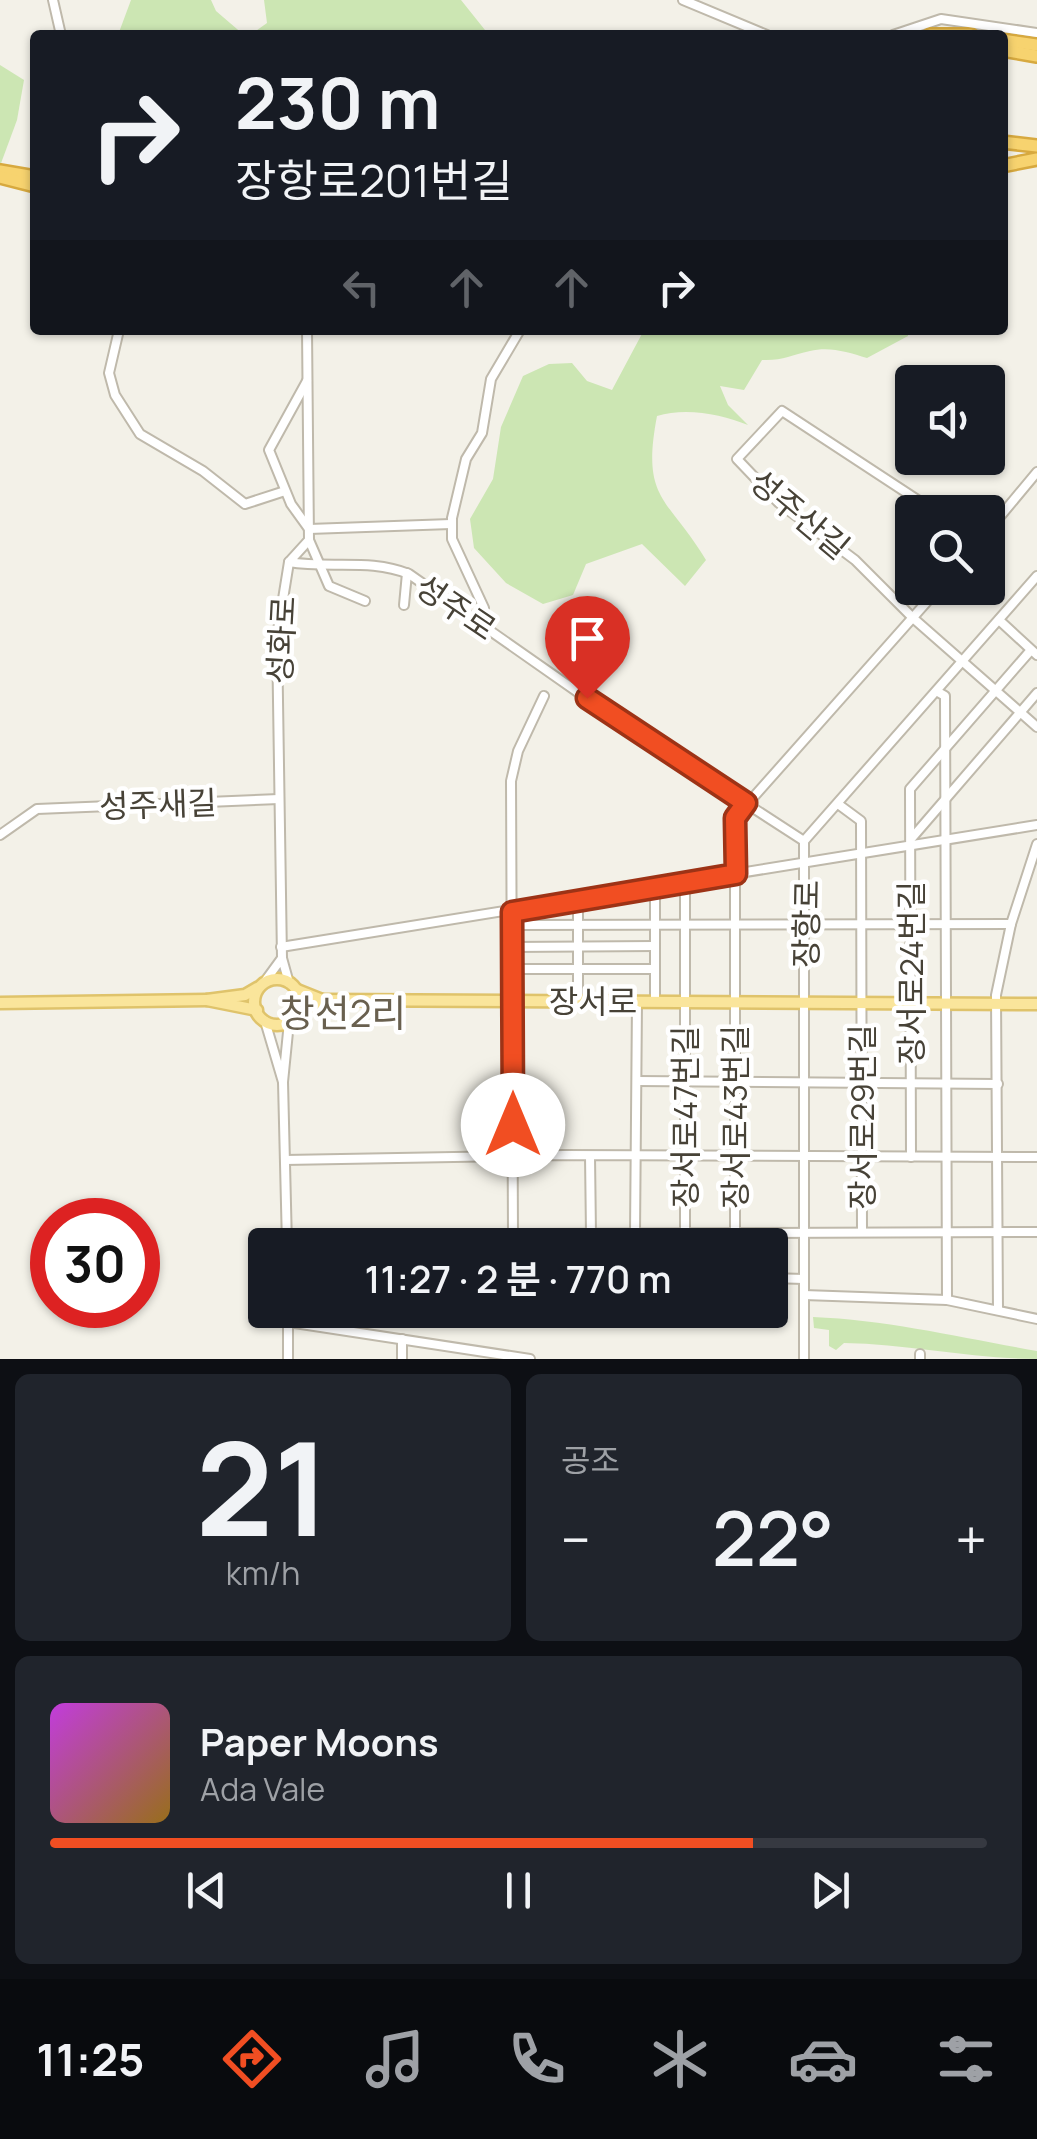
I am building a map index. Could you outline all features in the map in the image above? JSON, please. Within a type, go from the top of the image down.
[{"type":"highway","points":[[1008,41],[1037,46]]},
{"type":"highway","points":[[1008,51],[1037,56]]},
{"type":"highway","points":[[1008,146],[1037,147]]},
{"type":"highway","points":[[1008,157],[1037,157]]},
{"type":"highway","points":[[1008,164],[1037,157]]},
{"type":"highway","points":[[0,174],[30,177]]},
{"type":"highway","points":[[0,174],[30,184]]},
{"type":"main road","points":[[0,1003],[206,1000],[245,995],[278,979],[322,1000]]},
{"type":"main road","points":[[257,1010],[260,986]]},
{"type":"main road","points":[[293,986],[293,1017]]},
{"type":"main road","points":[[206,1000],[257,1010],[265,1021],[293,1017],[322,1000]]},
{"type":"main road","name":"장서로","points":[[322,1000],[1037,1004]]},
{"type":"street","points":[[53,0],[61,30]]},
{"type":"street","points":[[683,0],[755,30]]},
{"type":"street","points":[[907,30],[941,19],[1037,34]]},
{"type":"street","points":[[118,335],[109,373],[115,396],[140,434],[203,472],[246,504],[285,491]]},
{"type":"street","points":[[308,335],[309,540],[329,586],[366,602]]},
{"type":"street","points":[[479,622],[484,608],[452,538],[451,524],[466,459],[482,433],[491,378],[517,335]]},
{"type":"street","points":[[307,381],[269,450],[285,491],[308,528]]},
{"type":"street","name":"성주산길","points":[[895,600],[855,560],[779,503],[738,460],[782,411],[910,495]]},
{"type":"street","points":[[1005,510],[1037,472]]},
{"type":"street","points":[[308,528],[451,524]]},
{"type":"street","name":"성화로","points":[[293,986],[281,947],[277,636],[289,562],[309,540]]},
{"type":"street","name":"성주로","points":[[289,562],[321,566],[383,564],[407,573],[804,841]]},
{"type":"street","points":[[404,606],[407,573]]},
{"type":"street","name":"장항로","points":[[804,1359],[804,841],[1037,576]]},
{"type":"street","name":"성주산길","points":[[900,605],[1037,727]]},
{"type":"street","points":[[746,803],[924,605]]},
{"type":"street","points":[[944,752],[1019,664],[1034,652],[999,620]]},
{"type":"street","points":[[482,640],[489,629]]},
{"type":"street","points":[[938,692],[945,696],[944,1003],[950,1156],[947,1300]]},
{"type":"street","points":[[911,842],[1037,693]]},
{"type":"street","points":[[513,1228],[511,781],[518,751],[544,696]]},
{"type":"street","name":"장서로24번길","points":[[911,1156],[910,789],[944,752]]},
{"type":"street","name":"성주새길","points":[[0,834],[37,809],[279,799]]},
{"type":"street","name":"장서로43번길","points":[[735,1228],[735,818],[746,803]]},
{"type":"street","name":"장서로29번길","points":[[838,804],[861,821],[862,1231]]},
{"type":"street","points":[[281,947],[862,855],[911,842],[944,842],[1037,825]]},
{"type":"street","points":[[998,1310],[996,1004],[1011,924],[1037,844]]},
{"type":"street","name":"장서로","points":[[685,883],[685,1002]]},
{"type":"street","points":[[655,888],[655,1002]]},
{"type":"street","points":[[578,901],[578,1001]]},
{"type":"street","points":[[512,925],[1011,924]]},
{"type":"street","points":[[512,946],[655,946]]},
{"type":"street","points":[[260,986],[282,958]]},
{"type":"street","points":[[513,970],[655,969]]},
{"type":"street","points":[[635,1228],[637,1002]]},
{"type":"street","name":"장서로47번길","points":[[685,1002],[685,1228]]},
{"type":"street","points":[[287,1228],[283,1082],[293,1017]]},
{"type":"street","points":[[265,1021],[283,1082]]},
{"type":"street","points":[[637,1081],[998,1084]]},
{"type":"street","points":[[285,1160],[513,1156],[1037,1157]]},
{"type":"street","points":[[586,1228],[590,1156]]},
{"type":"street","points":[[788,1232],[1037,1232]]},
{"type":"street","points":[[788,1278],[804,1278]]},
{"type":"street","points":[[804,1294],[947,1300],[1037,1319]]},
{"type":"street","points":[[288,1328],[288,1359]]},
{"type":"street","points":[[331,1328],[530,1359]]},
{"type":"street","points":[[402,1338],[402,1359]]},
{"type":"street","points":[[458,1346],[458,1359]]},
{"type":"green space","points":[[131,0],[211,0],[216,11],[238,30],[120,30]]},
{"type":"green space","points":[[264,0],[461,0],[485,30],[257,30],[267,23]]},
{"type":"green space","points":[[0,65],[24,80],[17,120],[0,166]]},
{"type":"green space","points":[[641,335],[908,335],[867,358],[824,349],[762,360],[744,390],[720,386],[728,405],[748,425],[703,413],[657,416],[652,465],[655,482],[706,560],[685,586],[642,544],[586,564],[573,595],[543,604],[506,583],[474,548],[470,519],[493,479],[501,427],[523,376],[549,364],[572,363],[587,381],[612,390]]},
{"type":"green space","points":[[813,1317],[897,1326],[1037,1351],[1037,1359],[868,1344],[844,1343],[836,1350],[829,1346],[829,1330],[814,1328]]},
{"type":"district","name":"창선2리","points":[[343,1012]]},
{"type":"route","points":[[513,1125],[512,912],[736,874],[735,818],[746,803],[587,698]]}]
